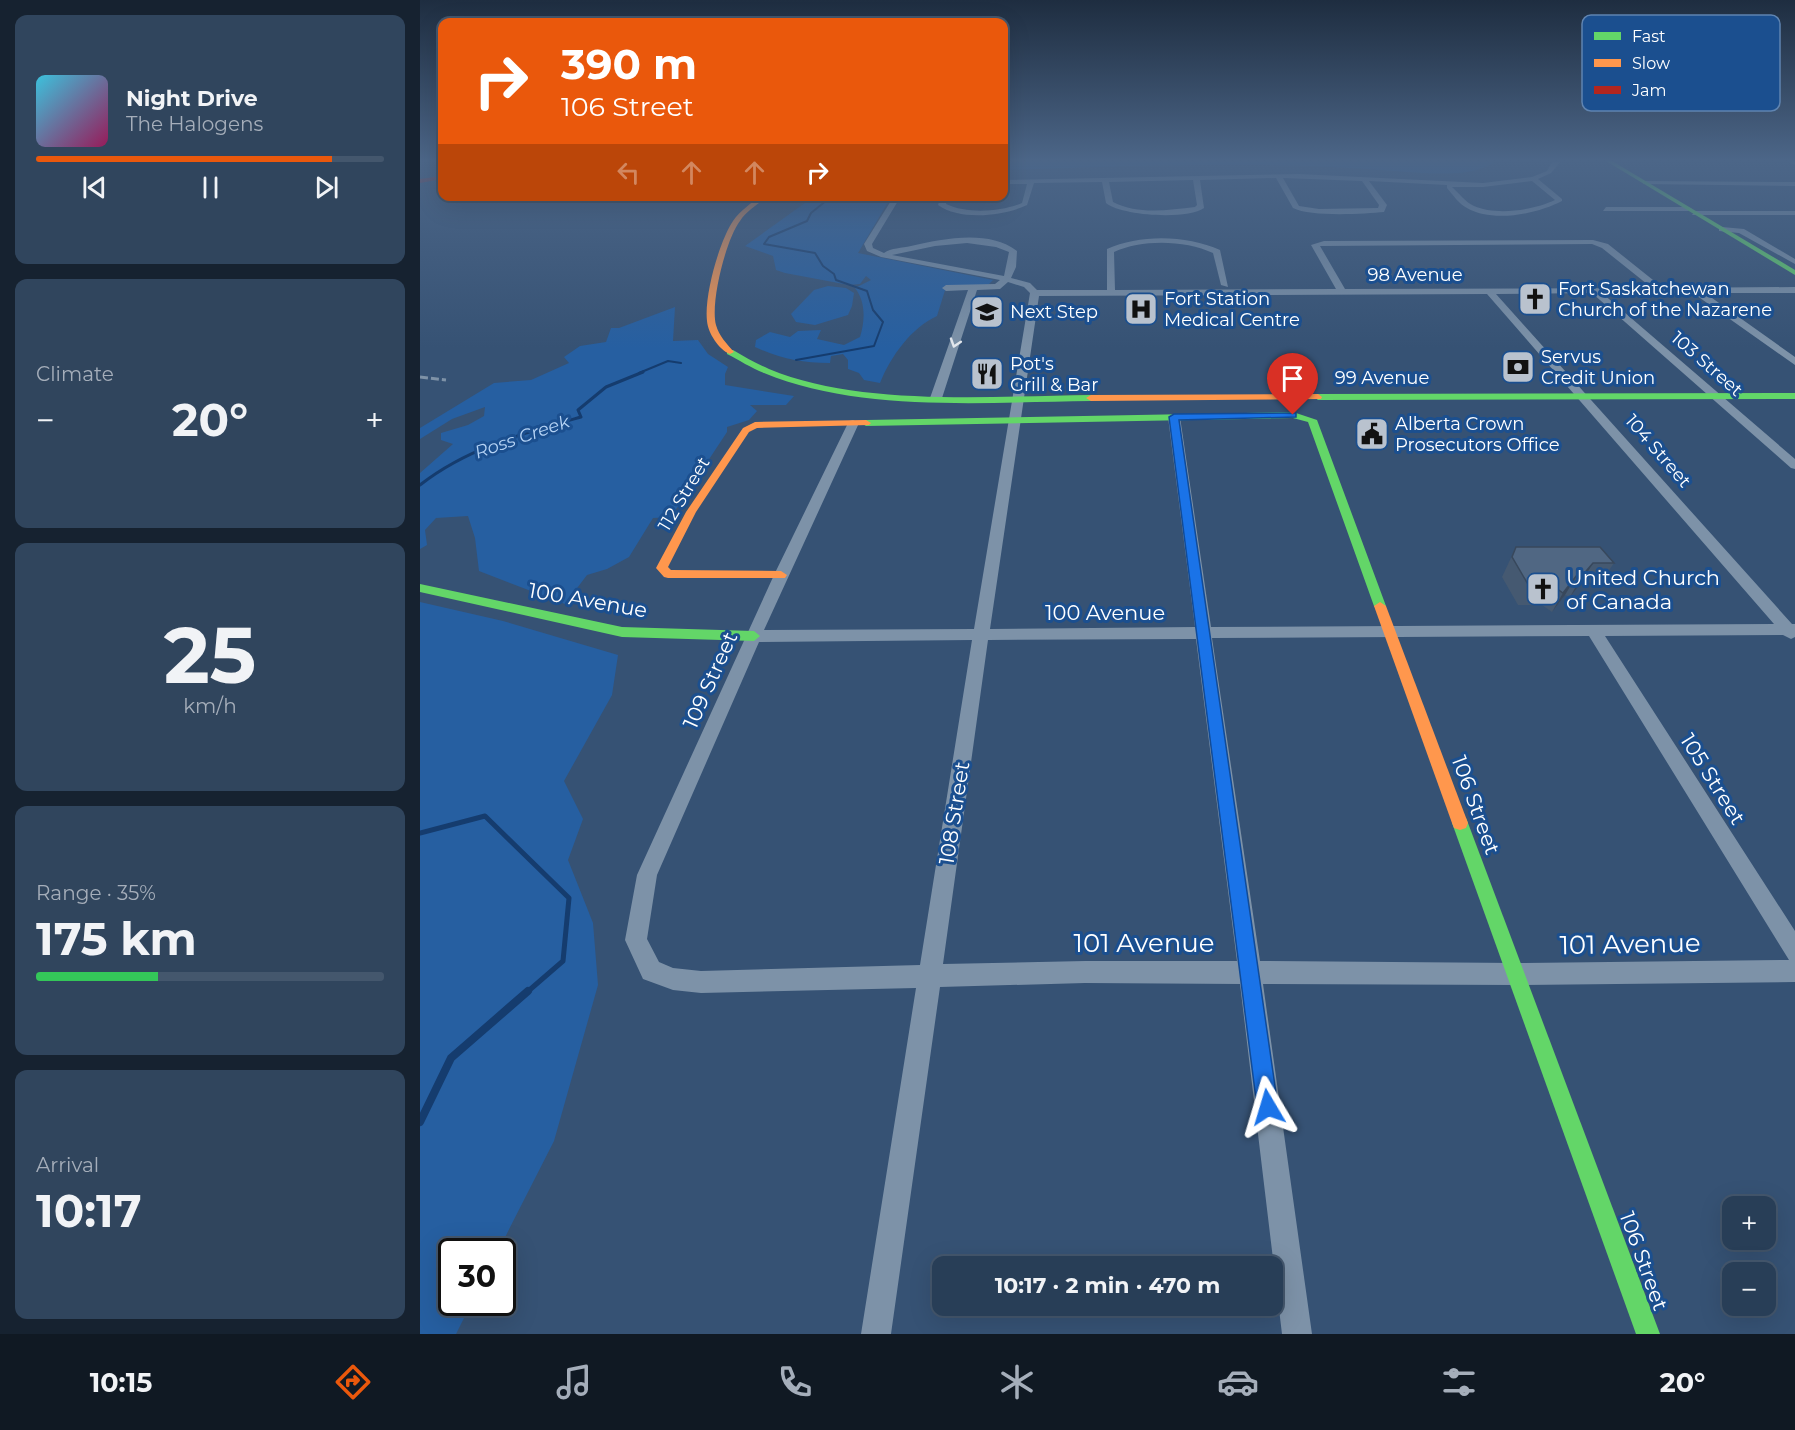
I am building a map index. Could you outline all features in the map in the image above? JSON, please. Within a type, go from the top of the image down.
[{"type":"street","name":"99 Avenue","points":[[734,223],[731,227],[712,302],[713,332],[734,355],[764,371],[810,386],[861,394],[936,398],[1795,396]]},
{"type":"street","points":[[880,223],[867,244],[881,255],[1007,279],[1027,285],[1035,293]]},
{"type":"street","points":[[1712,223],[1795,273]]},
{"type":"street","points":[[1722,229],[1741,231],[1795,262]]},
{"type":"street","points":[[881,255],[951,240],[1003,247],[1013,251],[1014,264],[1007,279],[997,287],[946,288]]},
{"type":"street","points":[[1341,288],[1315,245],[1324,243],[1593,242],[1605,246],[1661,291]]},
{"type":"street","points":[[1225,285],[1217,252],[1209,246],[1150,243],[1118,245],[1110,251],[1111,289],[1225,285],[1341,288],[1754,284],[1765,290]]},
{"type":"street","points":[[936,398],[973,288]]},
{"type":"street","name":"98 Avenue","points":[[1035,293],[1111,289],[1341,288],[1490,292],[1795,290]]},
{"type":"street","name":"103 Street","points":[[1594,291],[1795,465]]},
{"type":"street","points":[[1696,291],[1795,362]]},
{"type":"street","name":"104 Street","points":[[1490,292],[1792,632]]},
{"type":"street","name":"108 Street","points":[[876,1334],[1013,421],[1020,398],[1035,293]]},
{"type":"street","name":"106 Street","points":[[1174,417],[1293,415],[1312,420],[1648,1334]]},
{"type":"street","points":[[853,423],[1174,417],[1205,632],[1297,1334]]},
{"type":"street","name":"112 Street","points":[[781,575],[668,574],[662,568],[692,512],[746,430],[755,425],[768,424],[853,423]]},
{"type":"street","name":"109 Street","points":[[645,961],[636,940],[647,875],[781,575],[853,423]]},
{"type":"street","name":"100 Avenue","points":[[420,588],[622,632],[754,636],[1593,630],[1792,632]]},
{"type":"street","name":"105 Street","points":[[1593,630],[1795,951]]},
{"type":"street","name":"101 Avenue","points":[[645,961],[651,971],[673,979],[701,982],[929,975],[1250,971],[1516,974],[1795,971]]},
{"type":"shaded area","points":[[777,223],[876,223],[858,253],[993,280],[987,286],[946,287],[937,316],[910,335],[890,363],[880,383],[864,380],[859,373],[848,369],[848,360],[843,354],[831,356],[830,363],[820,363],[791,360],[755,347],[756,340],[770,332],[790,337],[798,331],[821,330],[817,339],[844,345],[860,337],[864,318],[863,305],[855,288],[871,280],[866,276],[860,284],[849,285],[785,273],[776,270],[773,256],[745,246]]},
{"type":"shaded area","points":[[828,286],[846,288],[854,293],[848,315],[815,325],[796,322],[791,314],[814,290]]},
{"type":"shaded area","points":[[675,307],[673,341],[698,340],[708,354],[728,367],[725,374],[725,385],[794,396],[786,405],[750,405],[757,411],[749,420],[727,427],[727,432],[671,517],[653,518],[629,557],[607,569],[587,575],[565,604],[479,571],[475,538],[468,516],[436,518],[425,530],[427,545],[420,549],[420,473],[453,444],[441,440],[441,433],[468,425],[484,416],[485,407],[452,419],[420,439],[420,428],[494,383],[531,380],[569,363],[564,357],[580,346],[606,342],[611,328],[619,328]]},
{"type":"shaded area","points":[[420,602],[503,621],[618,655],[612,695],[564,781],[583,819],[568,860],[593,923],[598,985],[554,1141],[505,1238],[438,1238],[438,1316],[465,1316],[456,1334],[420,1334]]},
{"type":"building","points":[[1516,547],[1600,547],[1614,563],[1593,563],[1581,577],[1577,575],[1563,593],[1553,586],[1529,586],[1512,557]]},
{"type":"waterway","name":"Ross Creek","points":[[796,360],[874,346],[883,322],[873,310],[867,291],[836,280],[834,274],[823,266],[815,253],[764,244],[769,237],[802,223]]},
{"type":"waterway","name":"Ross Creek","points":[[639,373],[668,361],[681,363]]},
{"type":"waterway","name":"Ross Creek","points":[[420,485],[438,472],[477,451],[517,436],[581,417],[578,410],[606,387],[643,372]]},
{"type":"waterway","name":"Ross Creek","points":[[420,833],[485,816],[569,898],[563,961],[526,993]]},
{"type":"waterway","name":"Ross Creek","points":[[420,1122],[451,1058],[528,991]]},
{"type":"railway","points":[[420,377],[446,380]]},
{"type":"traffic: fast","points":[[1712,223],[1795,273]]},
{"type":"traffic: fast","points":[[730,352],[766,371],[808,384],[855,393],[904,398],[1091,398]]},
{"type":"traffic: fast","points":[[1318,397],[1795,396]]},
{"type":"traffic: fast","points":[[866,423],[1293,415],[1312,420],[1380,606]]},
{"type":"traffic: fast","points":[[420,588],[622,632],[754,636]]},
{"type":"traffic: fast","points":[[1460,823],[1648,1334]]},
{"type":"traffic: slow","points":[[730,352],[714,330],[711,313],[718,272],[735,223]]},
{"type":"traffic: slow","points":[[1091,398],[1318,397]]},
{"type":"traffic: slow","points":[[781,575],[668,574],[662,568],[691,512],[746,430],[755,425],[866,423]]},
{"type":"traffic: slow","points":[[1380,606],[1460,823]]},
{"type":"place","name":"Fort Saskatchewan Church of the Nazarene","points":[[1535,299]]},
{"type":"place","name":"Fort Station Medical Centre","points":[[1141,309]]},
{"type":"place","name":"Next Step","points":[[987,312]]},
{"type":"place","name":"Servus Credit Union","points":[[1518,367]]},
{"type":"place","name":"Pot's Grill & Bar","points":[[987,374]]},
{"type":"place","name":"Alberta Crown Prosecutors Office","points":[[1372,434]]},
{"type":"place","name":"United Church of Canada","points":[[1543,589]]},
{"type":"route","points":[[1268,1107],[1174,417],[1293,415]]}]
